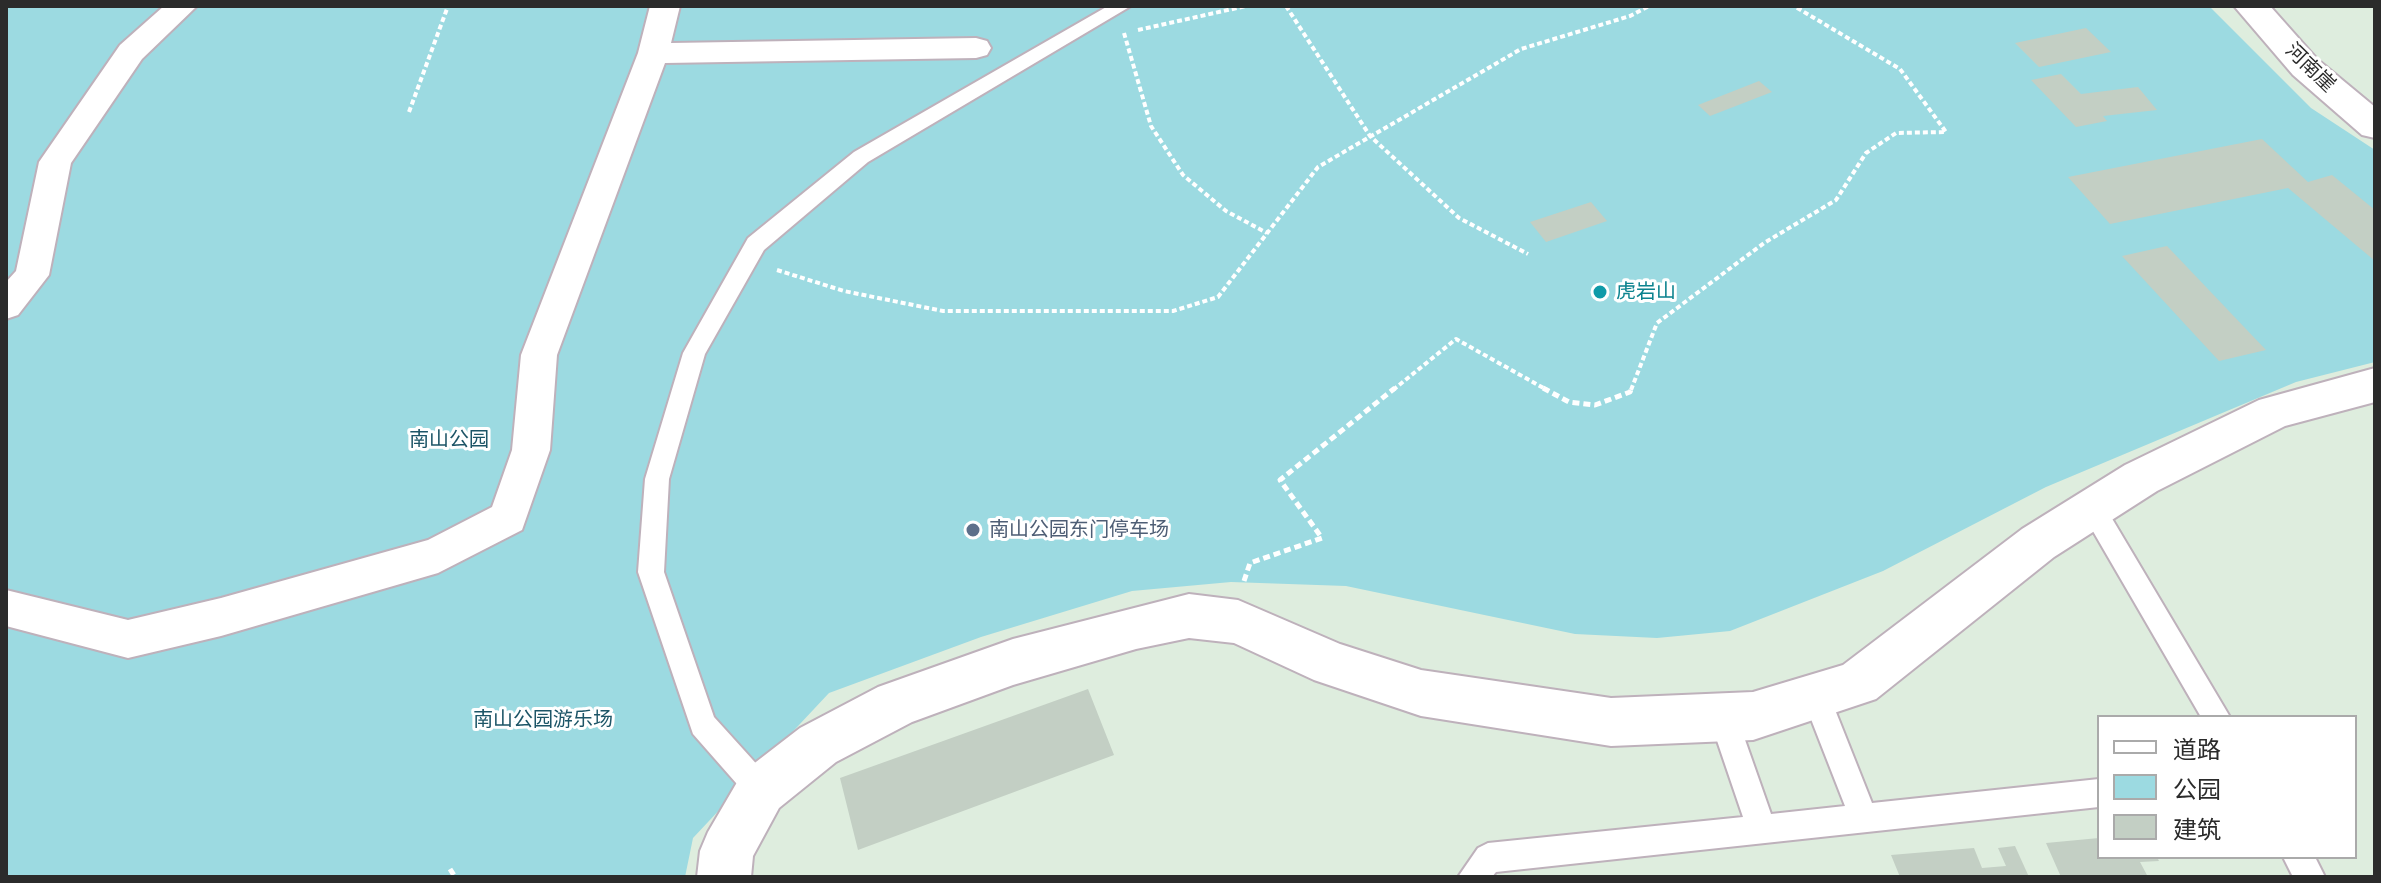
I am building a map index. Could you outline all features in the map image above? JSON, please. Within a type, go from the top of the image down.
[{"type":"street","points":[[6,306],[32,275],[55,162],[131,52],[182,6]]},
{"type":"street","points":[[6,608],[128,639],[221,617],[438,555],[508,518],[531,450],[539,355],[653,53],[665,6]]},
{"type":"street","name":"河南崖","points":[[2251,6],[2305,67],[2375,126]]},
{"type":"street","points":[[653,53],[976,48]]},
{"type":"street","points":[[718,868],[761,790],[818,745],[896,704],[1013,662],[1136,627],[1189,616],[1238,622],[1331,664],[1421,693],[1611,722],[1753,716],[1858,683],[2038,543],[2092,507],[2274,412],[2375,385]]},
{"type":"lane","points":[[761,790],[703,725],[651,572],[657,479],[694,353],[756,244],[861,157],[1016,64],[1122,6]]},
{"type":"lane","points":[[2092,507],[2215,715]]},
{"type":"lane","points":[[1816,696],[1864,818]]},
{"type":"lane","points":[[1723,717],[1762,829]]},
{"type":"lane","points":[[1473,877],[1488,858],[2097,793]]},
{"type":"lane","points":[[2299,859],[2310,877]]},
{"type":"path","points":[[409,112],[448,6]]},
{"type":"path","points":[[1246,6],[1124,33],[1151,126],[1183,175],[1226,211],[1267,233]]},
{"type":"path","points":[[1286,6],[1370,136],[1459,218],[1528,254]]},
{"type":"path","points":[[747,260],[844,291],[943,311],[1173,311],[1218,297],[1318,167],[1521,49],[1630,16],[1649,6]]},
{"type":"path","points":[[1240,593],[1250,563],[1322,538],[1280,480],[1456,339],[1569,402],[1595,405],[1630,392],[1657,323],[1764,243],[1836,200],[1866,153],[1896,133],[1946,132],[1900,69],[1794,6]]},
{"type":"path","points":[[450,869],[455,877]]},
{"type":"green space","name":"南山公园","points":[[6,6],[2209,6],[2311,108],[2375,150],[2375,362],[2296,382],[2046,487],[1883,571],[1730,631],[1657,638],[1575,634],[1346,586],[1231,582],[1132,591],[981,637],[829,693],[693,838],[685,877],[6,877]]},
{"type":"building","points":[[2086,28],[2111,52],[2039,67],[2015,43]]},
{"type":"building","points":[[2061,74],[2081,94],[2138,87],[2157,110],[2103,116],[2107,121],[2076,127],[2031,80]]},
{"type":"building","points":[[1759,81],[1772,92],[1710,116],[1698,105]]},
{"type":"building","points":[[2262,139],[2308,182],[2332,175],[2375,210],[2375,261],[2288,188],[2110,224],[2068,177]]},
{"type":"building","points":[[1591,202],[1607,221],[1546,242],[1530,222]]},
{"type":"building","points":[[2167,246],[2266,350],[2219,361],[2122,256]]},
{"type":"building","points":[[1088,689],[1114,755],[858,850],[840,778]]},
{"type":"building","points":[[2097,838],[2097,859],[2159,861],[2140,862],[2148,877],[2061,877],[2046,843]]},
{"type":"building","points":[[2015,846],[2029,877],[1900,877],[1891,855],[1974,848],[1982,868],[2006,866],[1998,848]]},
{"type":"place","name":"虎岩山","points":[[1600,292]]},
{"type":"place","name":"南山公园东门停车场","points":[[973,530]]},
{"type":"park label","name":"南山公园游乐场","points":[[543,720]]}]
